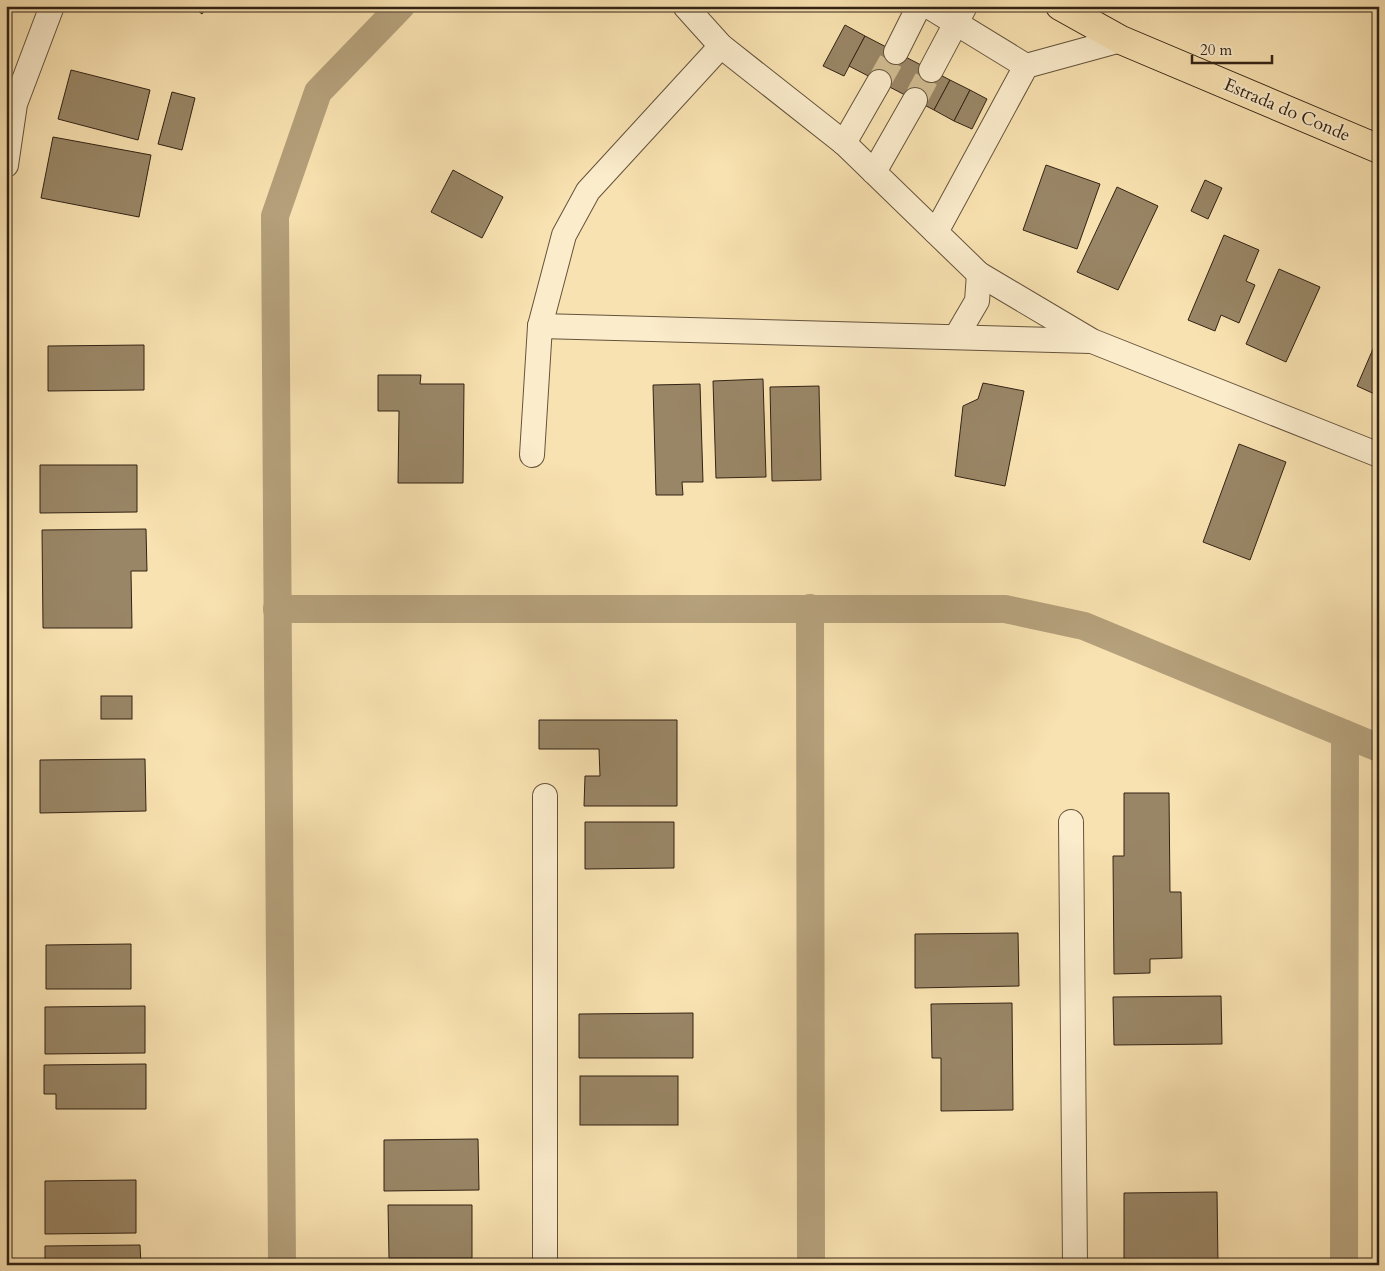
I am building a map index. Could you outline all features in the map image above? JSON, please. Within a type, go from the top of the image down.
[{"type":"main road","name":"Estrada do Conde","points":[[1060,6],[1122,40],[1379,150]]},
{"type":"street","points":[[6,165],[15,104],[52,6]]},
{"type":"street","points":[[684,6],[721,46],[844,143],[979,274],[1092,341],[1379,455]]},
{"type":"street","points":[[896,52],[919,6]]},
{"type":"street","points":[[928,6],[960,15],[1026,66]]},
{"type":"street","points":[[931,70],[960,15]]},
{"type":"street","points":[[936,232],[1026,66],[1122,40]]},
{"type":"street","points":[[532,454],[540,326],[564,235],[588,191],[721,46]]},
{"type":"street","points":[[844,143],[879,82]]},
{"type":"street","points":[[874,172],[915,100]]},
{"type":"street","points":[[956,338],[977,301],[979,274]]},
{"type":"street","points":[[540,326],[1092,341]]},
{"type":"street","points":[[545,796],[545,1265]]},
{"type":"street","points":[[1071,822],[1075,1265]]},
{"type":"building","points":[[191,6],[207,6],[202,14]]},
{"type":"building","points":[[845,25],[865,36],[844,76],[823,66]]},
{"type":"building","points":[[865,36],[950,80],[934,110],[849,66]]},
{"type":"building","points":[[71,70],[150,90],[138,140],[58,119]]},
{"type":"building","points":[[950,80],[970,90],[954,121],[934,110]]},
{"type":"building","points":[[970,90],[987,99],[972,129],[954,121]]},
{"type":"building","points":[[172,92],[195,98],[182,150],[158,144]]},
{"type":"building","points":[[53,137],[151,155],[139,217],[41,198]]},
{"type":"building","points":[[1046,165],[1100,184],[1077,249],[1023,230]]},
{"type":"building","points":[[453,170],[503,197],[482,238],[431,212]]},
{"type":"building","points":[[1205,180],[1222,188],[1208,219],[1191,211]]},
{"type":"building","points":[[1117,187],[1158,206],[1118,290],[1077,272]]},
{"type":"building","points":[[1224,235],[1259,250],[1246,281],[1255,285],[1239,323],[1221,315],[1215,331],[1188,320]]},
{"type":"building","points":[[1279,269],[1320,287],[1286,362],[1246,344]]},
{"type":"building","points":[[1379,335],[1379,396],[1357,386]]},
{"type":"building","points":[[144,345],[144,390],[48,391],[48,346]]},
{"type":"building","points":[[378,375],[421,375],[420,384],[464,384],[463,483],[398,483],[399,411],[378,411]]},
{"type":"building","points":[[763,379],[766,477],[716,478],[713,381]]},
{"type":"building","points":[[983,383],[1024,391],[1005,486],[955,476],[963,406],[978,399]]},
{"type":"building","points":[[700,384],[703,482],[682,482],[683,495],[656,495],[653,385]]},
{"type":"building","points":[[819,386],[821,480],[772,481],[770,387]]},
{"type":"building","points":[[1239,444],[1286,462],[1250,560],[1203,542]]},
{"type":"building","points":[[40,465],[137,465],[137,512],[40,513]]},
{"type":"building","points":[[146,529],[147,571],[131,571],[132,628],[43,628],[42,530]]},
{"type":"building","points":[[101,696],[132,696],[132,719],[101,719]]},
{"type":"building","points":[[539,720],[677,720],[677,806],[584,806],[585,776],[600,776],[599,749],[539,749]]},
{"type":"building","points":[[145,759],[146,811],[40,813],[40,760]]},
{"type":"building","points":[[1124,793],[1169,793],[1170,892],[1181,892],[1182,958],[1150,959],[1150,973],[1114,974],[1113,856],[1124,856]]},
{"type":"building","points":[[585,822],[674,822],[674,868],[585,869]]},
{"type":"building","points":[[1018,933],[1019,986],[915,988],[915,934]]},
{"type":"building","points":[[131,944],[131,989],[46,989],[46,945]]},
{"type":"building","points":[[1221,996],[1222,1044],[1114,1045],[1113,997]]},
{"type":"building","points":[[1012,1003],[1013,1110],[941,1111],[941,1058],[932,1058],[931,1004]]},
{"type":"building","points":[[145,1006],[145,1053],[45,1054],[45,1007]]},
{"type":"building","points":[[693,1013],[693,1058],[579,1058],[579,1014]]},
{"type":"building","points":[[146,1064],[146,1109],[56,1109],[56,1094],[44,1094],[44,1065]]},
{"type":"building","points":[[580,1076],[678,1076],[678,1125],[580,1125]]},
{"type":"building","points":[[478,1139],[479,1190],[384,1191],[384,1140]]},
{"type":"building","points":[[136,1180],[136,1233],[45,1234],[45,1181]]},
{"type":"building","points":[[1217,1192],[1218,1265],[1124,1265],[1124,1193]]},
{"type":"building","points":[[388,1205],[472,1205],[472,1258],[389,1258]]},
{"type":"building","points":[[140,1245],[141,1265],[45,1265],[45,1246]]},
{"type":"waterway","points":[[282,1265],[275,216],[318,92],[401,6]]},
{"type":"waterway","points":[[810,608],[811,1265]]},
{"type":"waterway","points":[[277,609],[1005,609],[1084,626],[1379,748]]},
{"type":"waterway","points":[[1344,1265],[1345,734]]},
{"type":"tunnel","points":[[879,82],[896,52]]},
{"type":"tunnel","points":[[915,100],[931,70]]}]
